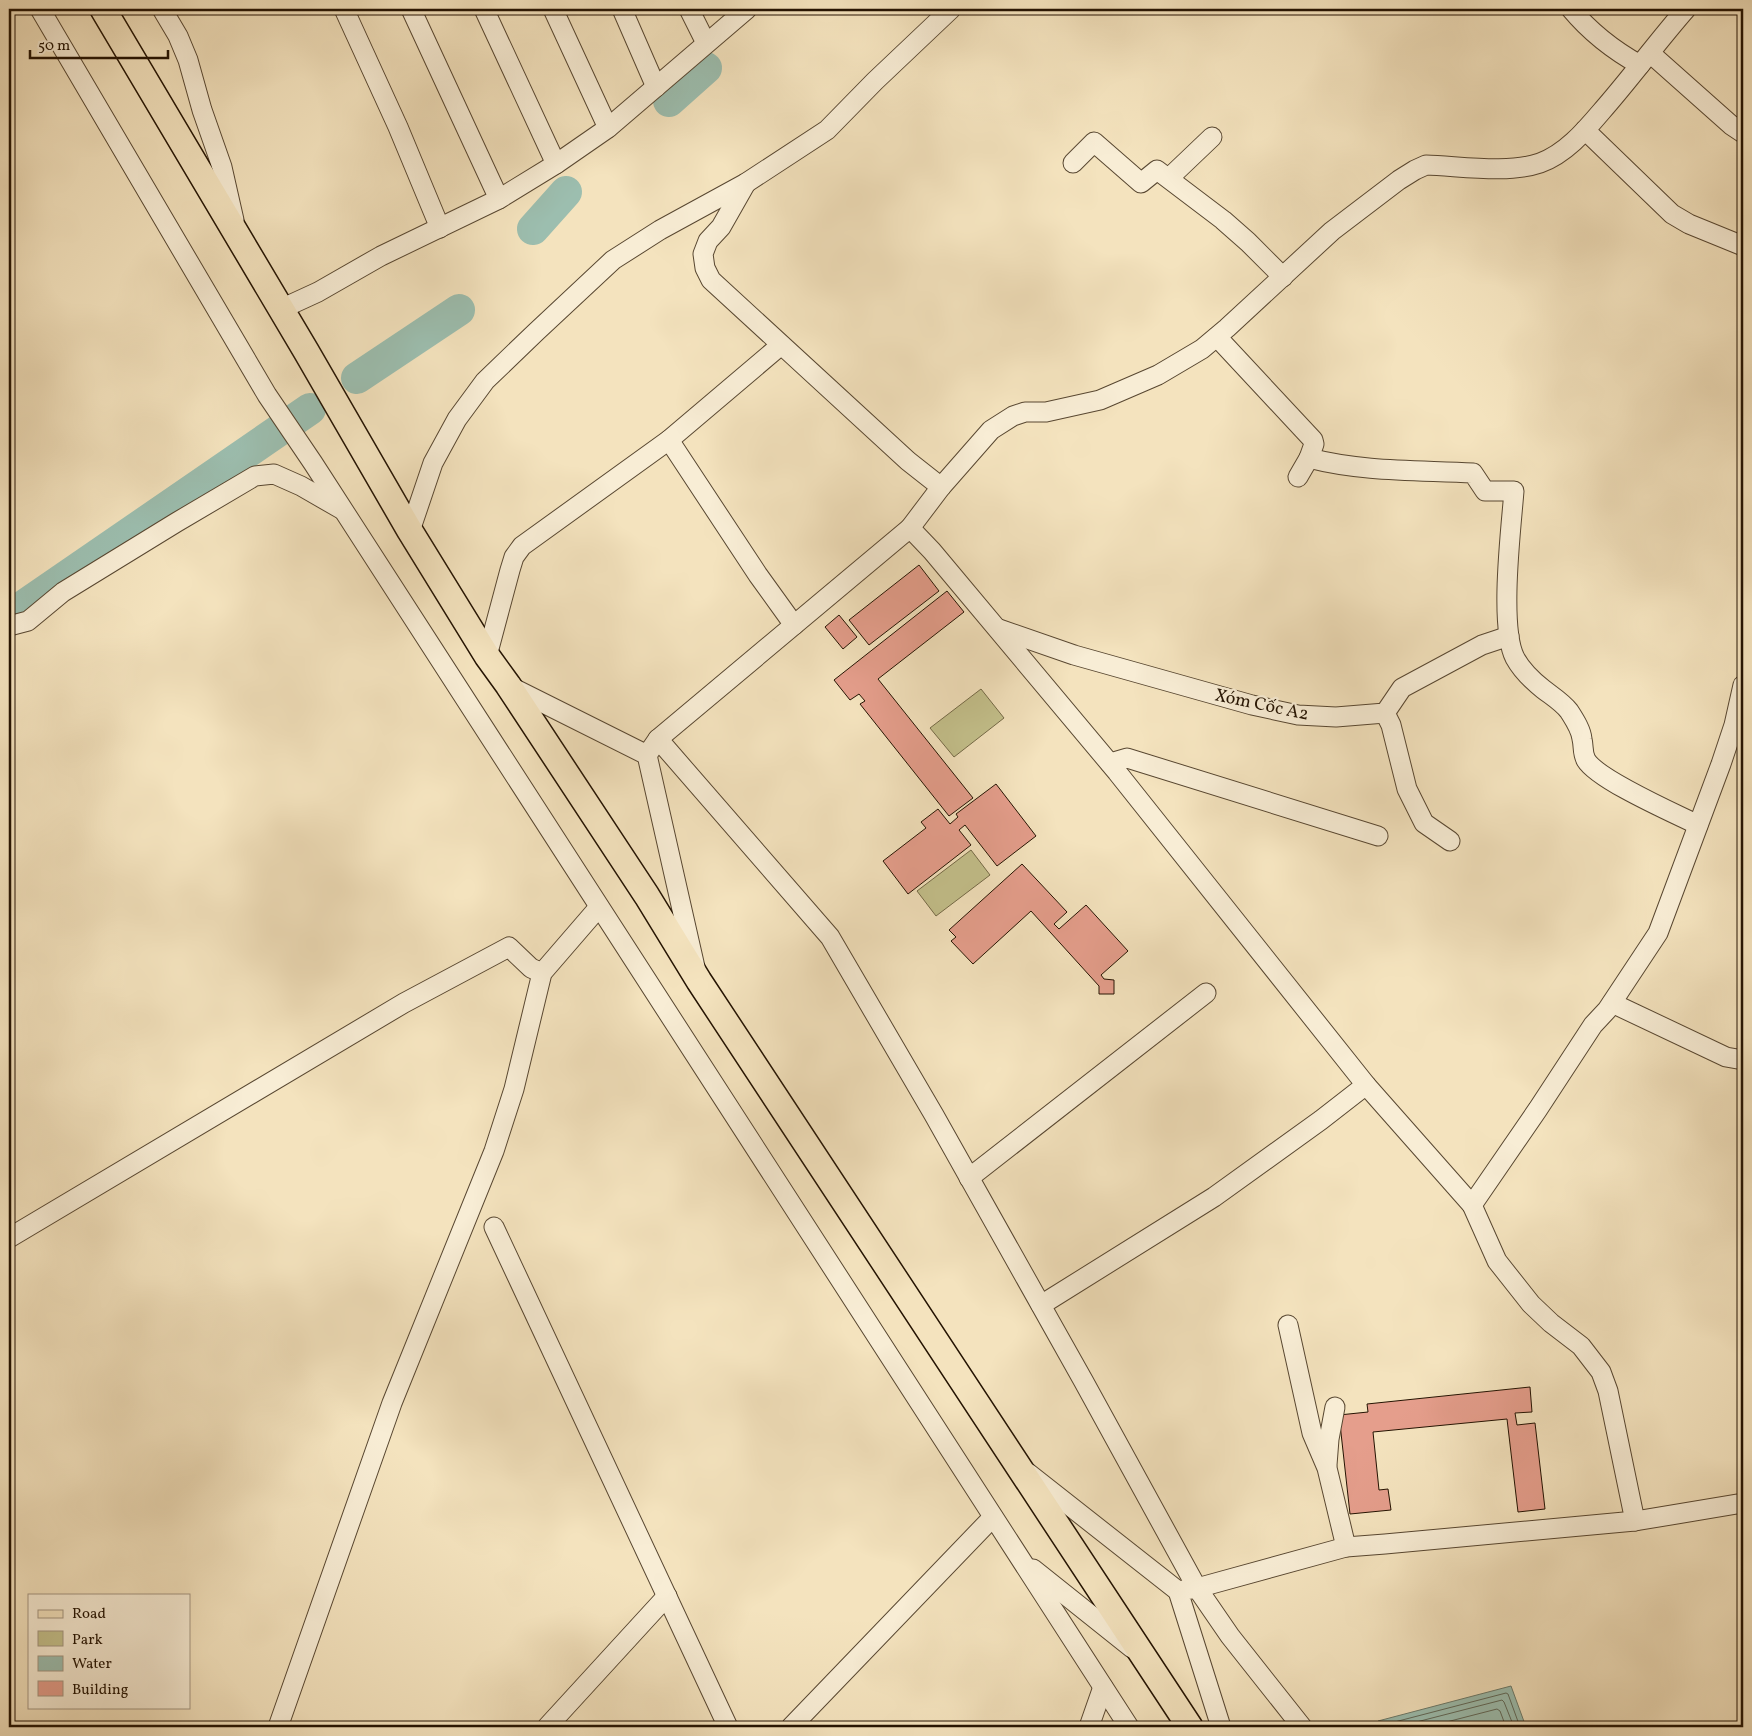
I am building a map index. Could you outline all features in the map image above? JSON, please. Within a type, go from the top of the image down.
[{"type":"main road","points":[[103,9],[410,531],[487,656],[646,896],[698,981],[1190,1727]]},
{"type":"street","points":[[40,9],[267,395],[314,463],[1128,1727]]},
{"type":"street","points":[[162,9],[178,36],[188,60],[202,110],[222,167],[238,237]]},
{"type":"street","points":[[344,9],[398,127],[440,228]]},
{"type":"street","points":[[411,9],[499,199]]},
{"type":"street","points":[[484,9],[556,164]]},
{"type":"street","points":[[553,9],[608,128]]},
{"type":"street","points":[[622,9],[656,86]]},
{"type":"street","points":[[689,9],[706,44]]},
{"type":"street","points":[[281,309],[318,292],[380,256],[499,199],[556,164],[608,128],[747,9]]},
{"type":"street","points":[[410,531],[433,462],[457,419],[485,380],[613,260],[660,230],[746,183],[827,130],[951,9]]},
{"type":"street","points":[[1571,9],[1598,38],[1645,59],[1743,133]]},
{"type":"street","points":[[698,981],[647,755],[658,738],[910,528],[940,487],[991,430],[1013,416],[1025,412],[1046,412],[1100,400],[1158,375],[1202,349],[1332,231],[1415,170],[1426,165],[1503,169],[1539,163],[1556,155],[1585,130],[1686,9]]},
{"type":"street","points":[[1585,130],[1672,214],[1689,224],[1743,246]]},
{"type":"street","points":[[1169,178],[1212,137]]},
{"type":"street","points":[[1073,163],[1094,142],[1141,183],[1157,170],[1223,220],[1283,277]]},
{"type":"street","points":[[746,183],[722,227],[708,241],[703,254],[705,268],[711,280],[781,345],[830,387],[908,461],[940,487]]},
{"type":"street","points":[[1217,337],[1313,440],[1314,444],[1310,458],[1298,477]]},
{"type":"street","points":[[487,656],[514,557],[522,546],[669,440],[781,345]]},
{"type":"street","points":[[669,440],[758,575],[794,625]]},
{"type":"street","points":[[1310,458],[1323,462],[1375,468],[1473,473],[1485,491],[1514,491],[1508,567],[1508,620],[1510,644],[1516,658],[1541,687],[1560,701],[1576,722],[1582,738],[1582,752],[1588,763],[1613,782],[1698,825]]},
{"type":"street","points":[[9,626],[28,621],[63,592],[255,476],[274,474],[301,486],[343,510]]},
{"type":"street","points":[[910,528],[932,551],[1110,763],[1366,1085],[1472,1206],[1497,1261],[1531,1304],[1551,1323],[1581,1346],[1601,1372],[1608,1391],[1635,1521]]},
{"type":"street","name":"Xóm Cốc A2","points":[[998,629],[1074,655],[1252,705],[1298,715],[1326,716],[1385,713]]},
{"type":"street","points":[[1450,841],[1424,822],[1407,789],[1391,725],[1385,713],[1402,688],[1482,645],[1509,636]]},
{"type":"street","points":[[508,685],[647,755]]},
{"type":"street","points":[[1472,1206],[1593,1025],[1612,1003],[1658,933],[1734,725],[1743,685]]},
{"type":"street","points":[[658,738],[830,937],[969,1178],[1197,1588],[1230,1636],[1302,1727]]},
{"type":"street","points":[[1110,763],[1127,758],[1378,836]]},
{"type":"street","points":[[278,1727],[392,1403],[494,1151],[514,1088],[542,973],[599,907]]},
{"type":"street","points":[[9,1238],[404,1003],[509,947],[531,968],[542,973]]},
{"type":"street","points":[[969,1178],[1206,993]]},
{"type":"street","points":[[1612,1003],[1726,1056],[1743,1060]]},
{"type":"street","points":[[1040,1305],[1214,1197],[1366,1085]]},
{"type":"street","points":[[494,1227],[728,1727]]},
{"type":"street","points":[[1288,1325],[1312,1433],[1327,1468],[1346,1546]]},
{"type":"street","points":[[1327,1468],[1329,1439],[1335,1407]]},
{"type":"street","points":[[1019,1466],[1178,1591],[1221,1727]]},
{"type":"street","points":[[1178,1591],[1197,1588],[1346,1546],[1635,1521],[1743,1503]]},
{"type":"street","points":[[790,1727],[993,1517]]},
{"type":"street","points":[[1020,1559],[1145,1659]]},
{"type":"street","points":[[547,1727],[667,1596]]},
{"type":"street","points":[[1089,1727],[1103,1687]]},
{"type":"street","points":[[1117,1710],[1143,1727]]},
{"type":"green space","points":[[981,689],[1004,718],[954,757],[930,728]]},
{"type":"green space","points":[[971,850],[990,875],[936,916],[917,891]]},
{"type":"water","points":[[1511,1686],[1526,1727],[1375,1727],[1378,1721]]},
{"type":"building","points":[[919,565],[939,591],[869,645],[849,620]]},
{"type":"building","points":[[947,591],[964,612],[878,679],[973,798],[949,816],[860,704],[865,701],[859,694],[850,700],[834,680]]},
{"type":"building","points":[[839,615],[857,637],[843,649],[825,627]]},
{"type":"building","points":[[996,784],[1036,836],[997,866],[965,825],[959,830],[971,845],[908,894],[883,861],[926,828],[921,822],[938,809],[950,824],[958,817],[956,814]]},
{"type":"building","points":[[1022,864],[1067,912],[1054,924],[1059,929],[1086,905],[1128,951],[1101,975],[1104,979],[1114,980],[1114,994],[1099,994],[1099,986],[1031,911],[973,964],[951,941],[956,937],[949,930]]},
{"type":"building","points":[[1530,1387],[1532,1412],[1515,1413],[1517,1425],[1535,1423],[1545,1509],[1518,1512],[1507,1419],[1373,1432],[1379,1490],[1388,1489],[1391,1510],[1350,1514],[1339,1415],[1368,1412],[1367,1404]]},
{"type":"waterway","points":[[669,101],[706,68]]},
{"type":"waterway","points":[[533,229],[566,192]]},
{"type":"waterway","points":[[357,378],[459,310]]},
{"type":"waterway","points":[[9,616],[310,409]]}]
